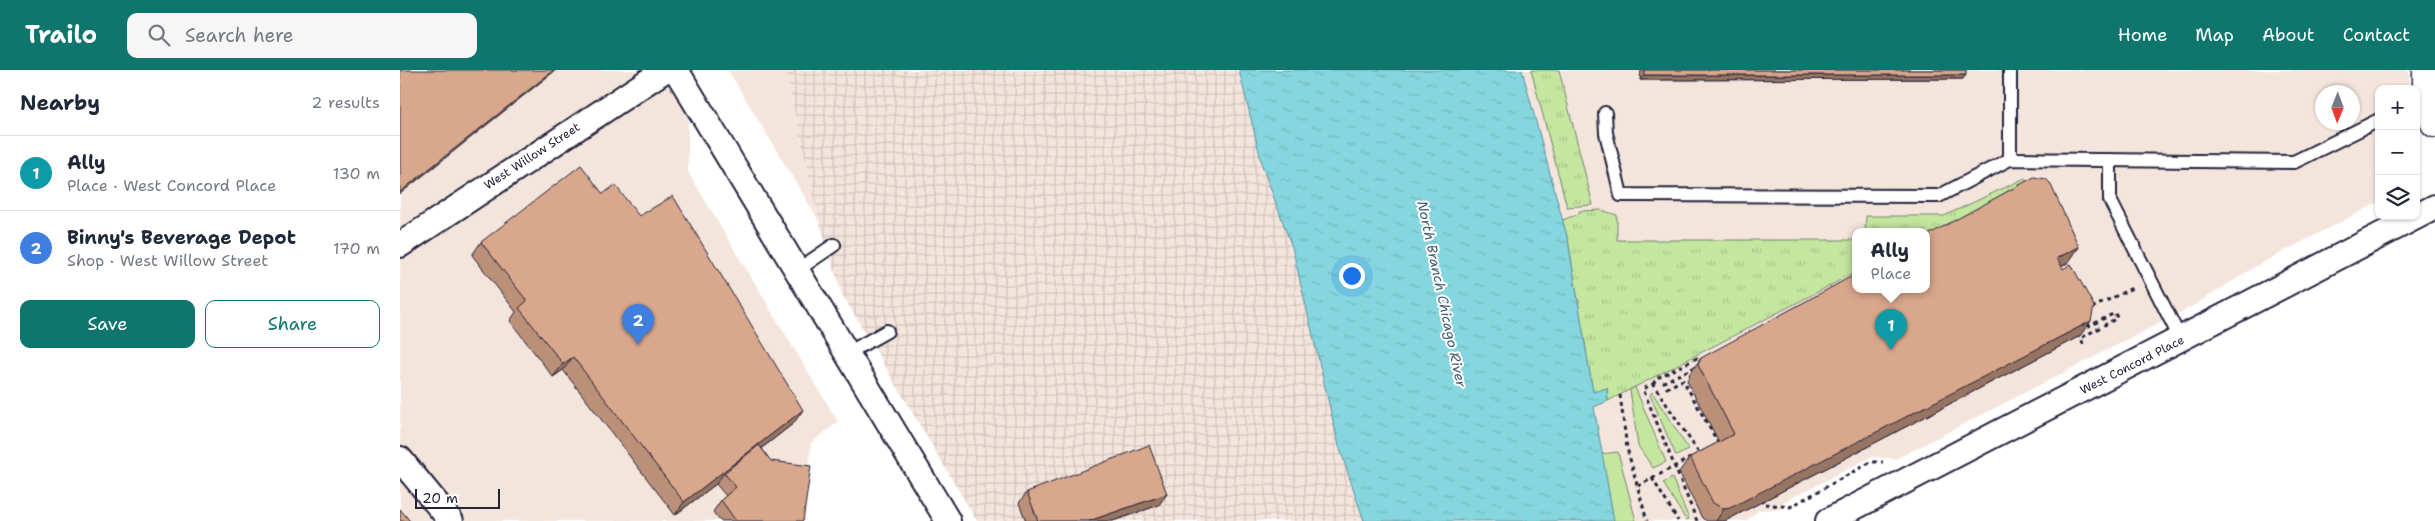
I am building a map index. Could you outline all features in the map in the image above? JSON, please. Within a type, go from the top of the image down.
[{"type":"street","name":"West Willow Street","points":[[400,245],[431,222],[665,70]]},
{"type":"street","points":[[676,70],[948,521]]},
{"type":"street","points":[[2426,112],[2427,70]]},
{"type":"street","name":"West Concord Place","points":[[1828,521],[2435,207]]},
{"type":"street","points":[[400,459],[451,521]]},
{"type":"lane","points":[[2010,70],[2010,159]]},
{"type":"lane","points":[[1605,113],[1606,133],[1621,195],[1939,196],[2010,159],[2294,162],[2375,122]]},
{"type":"lane","points":[[2110,160],[2110,200],[2181,340]]},
{"type":"lane","points":[[796,271],[834,245]]},
{"type":"lane","points":[[846,354],[887,331]]},
{"type":"path","points":[[2092,308],[2132,288],[2136,296]]},
{"type":"path","points":[[2083,344],[2081,338],[2117,318],[2115,313],[2089,326],[2085,317]]},
{"type":"path","points":[[1697,521],[1643,389],[1653,384],[1657,378],[1697,358],[1700,365],[1664,382],[1667,388],[1683,380],[1719,443],[1710,448]]},
{"type":"path","points":[[1653,384],[1699,453]]},
{"type":"path","points":[[1620,395],[1627,448],[1647,521]]},
{"type":"path","points":[[1638,486],[1703,451]]},
{"type":"path","points":[[1652,478],[1678,521]]},
{"type":"shaded area","points":[[400,70],[688,70],[688,172],[838,422],[811,443],[804,521],[400,521]]},
{"type":"shaded area","points":[[728,70],[785,70],[819,221]]},
{"type":"shaded area","points":[[785,70],[1239,70],[1263,168],[1292,247],[1339,446],[1364,521],[977,521],[842,294],[819,221]]},
{"type":"shaded area","points":[[1522,70],[2409,70],[2410,85],[2375,85],[2375,204],[2258,265],[2195,305],[1896,459],[1871,457],[1782,503],[1781,509],[1759,510],[1746,521],[1616,521],[1601,454],[1568,240]]},
{"type":"green space","points":[[1531,70],[1559,70],[1593,205],[1567,207]]},
{"type":"green space","points":[[2025,178],[2027,183],[1930,234],[1930,228],[1865,228],[1866,216],[1944,216]]},
{"type":"green space","points":[[1601,210],[1617,215],[1617,240],[1852,240],[1852,274],[1608,401],[1607,388],[1593,393],[1568,240],[1562,220],[1579,214],[1579,211]]},
{"type":"green space","points":[[1635,387],[1666,462],[1653,468],[1638,446],[1630,390]]},
{"type":"green space","points":[[1652,392],[1689,450],[1676,456],[1650,395]]},
{"type":"green space","points":[[1618,452],[1636,521],[1614,521],[1601,454]]},
{"type":"green space","points":[[1672,478],[1689,519],[1686,520],[1663,483]]},
{"type":"water","name":"North Branch Chicago River","points":[[1239,70],[1522,70],[1568,240],[1593,392],[1607,388],[1608,401],[1594,407],[1614,521],[1364,521],[1339,446],[1292,247],[1263,168]]},
{"type":"building","points":[[400,70],[554,70],[400,192]]},
{"type":"building","points":[[1644,70],[1966,70],[1966,75],[1644,75]]},
{"type":"building","points":[[581,165],[603,194],[615,185],[639,216],[673,196],[803,410],[684,502],[573,357],[563,364],[519,308],[527,301],[481,242]]},
{"type":"building","points":[[2034,177],[2046,179],[2050,183],[2079,247],[2057,258],[2063,269],[2071,264],[2094,306],[2091,321],[1730,508],[1724,509],[1713,503],[1690,457],[1734,434],[1698,365],[1701,358],[1852,276],[1852,293],[1930,293],[1930,234]]},
{"type":"building","points":[[759,445],[771,461],[811,466],[803,521],[736,521],[721,500],[736,487],[724,473]]},
{"type":"building","points":[[1149,445],[1167,494],[1089,521],[1038,521],[1027,492]]},
{"type":"building","points":[[400,509],[410,521],[400,521]]},
{"type":"place","name":"Binny's Beverage Depot","points":[[638,345]]},
{"type":"place","name":"Ally","points":[[1891,350]]}]
